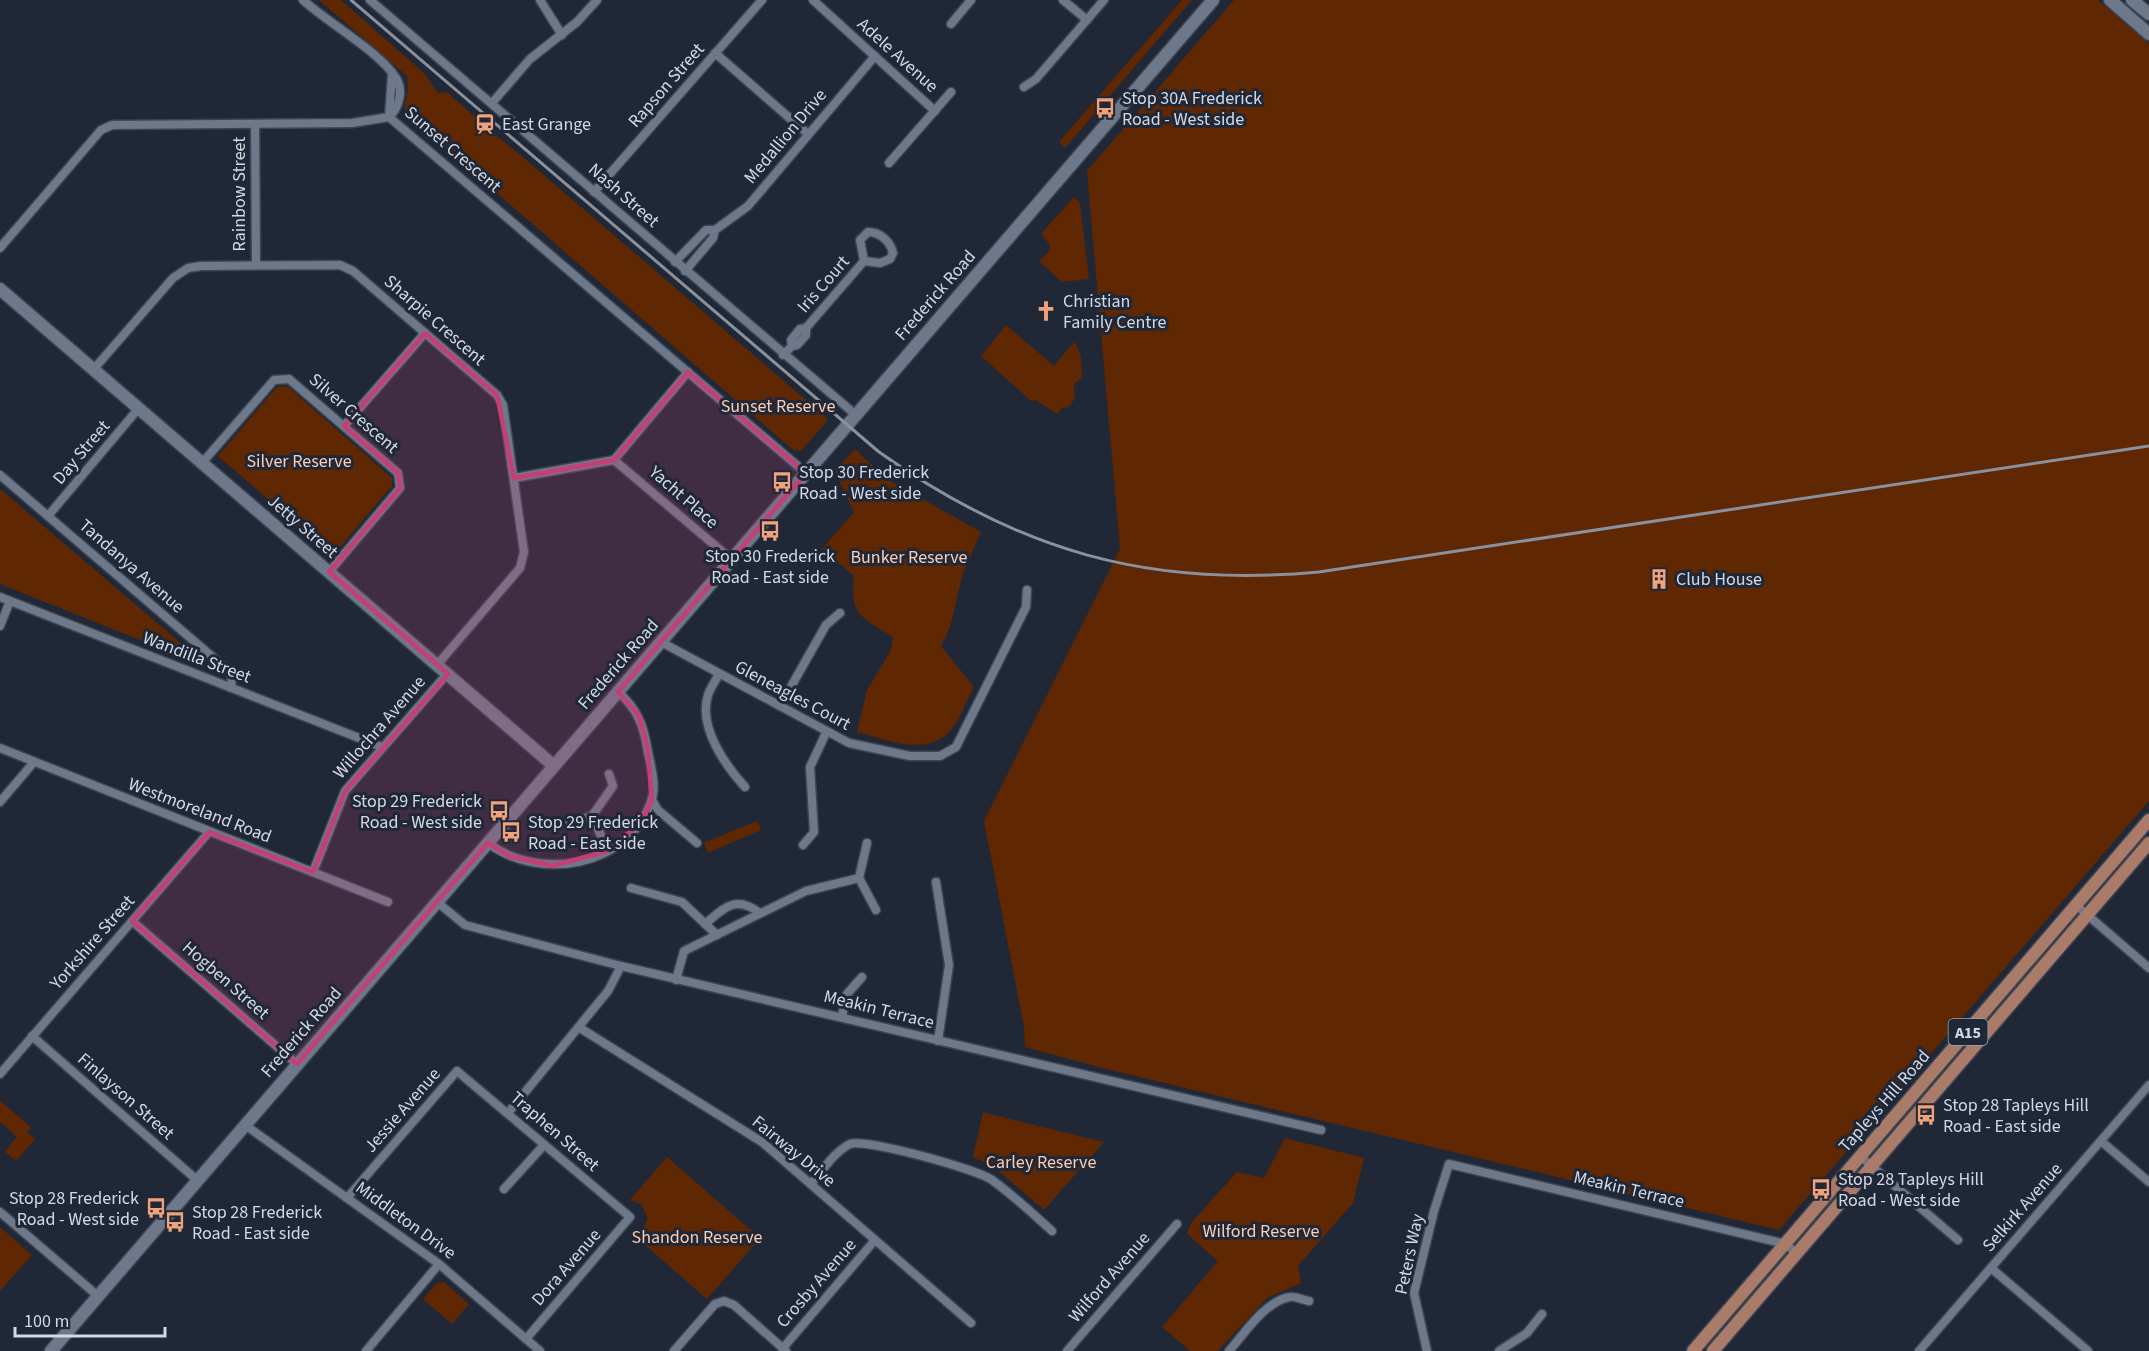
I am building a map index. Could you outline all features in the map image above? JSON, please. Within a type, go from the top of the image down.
[{"type":"main road","name":"Frederick Road","points":[[51,1351],[1213,0]]},
{"type":"main road","points":[[2110,0],[2149,34]]},
{"type":"main road","name":"Jetty Street","points":[[0,289],[554,766]]},
{"type":"main road","name":"Tapleys Hill Road","points":[[1693,1351],[2149,820]]},
{"type":"main road","name":"Tapleys Hill Road","points":[[1713,1351],[2149,843]]},
{"type":"street","points":[[303,0],[384,64],[400,89],[399,102],[389,117]]},
{"type":"street","name":"Nash Street","points":[[370,0],[856,415]]},
{"type":"street","points":[[540,0],[562,35]]},
{"type":"street","points":[[492,103],[530,59],[577,22],[597,0]]},
{"type":"street","name":"Rapson Street","points":[[594,192],[762,0]]},
{"type":"street","name":"Adele Avenue","points":[[813,0],[935,111]]},
{"type":"street","points":[[951,24],[971,0]]},
{"type":"street","points":[[1063,0],[1086,20]]},
{"type":"street","points":[[1024,87],[1036,79],[1104,0]]},
{"type":"street","points":[[2130,17],[2141,5]]},
{"type":"street","points":[[715,53],[808,134]]},
{"type":"street","name":"Medallion Drive","points":[[675,262],[706,230],[715,230],[748,206],[874,56]]},
{"type":"street","points":[[889,163],[951,92]]},
{"type":"street","name":"Sunset Crescent","points":[[0,248],[101,130],[112,125],[352,123],[389,117],[806,473]]},
{"type":"street","name":"Rainbow Street","points":[[255,124],[256,264]]},
{"type":"street","name":"Medallion Drive","points":[[685,271],[713,238],[715,230]]},
{"type":"street","name":"Iris Court","points":[[783,355],[806,335],[806,328],[864,261]]},
{"type":"street","name":"Sharpie Crescent","points":[[93,370],[173,278],[188,268],[256,264],[340,265],[353,271],[497,395],[503,405],[524,552],[520,568],[437,665]]},
{"type":"street","points":[[344,426],[425,333]]},
{"type":"street","points":[[514,477],[614,460],[688,372]]},
{"type":"street","name":"Silver Crescent","points":[[202,463],[274,380],[289,379],[344,426],[398,473],[400,488],[329,572]]},
{"type":"street","name":"Day Street","points":[[48,516],[138,409]]},
{"type":"street","name":"Yacht Place","points":[[614,460],[731,559]]},
{"type":"street","name":"Tandanya Avenue","points":[[0,475],[229,671],[232,677],[231,688]]},
{"type":"street","name":"Gleneagles Court","points":[[662,642],[826,733],[869,749],[910,756],[940,756],[953,751],[1026,607],[1027,590]]},
{"type":"street","name":"Wandilla Street","points":[[0,597],[382,747]]},
{"type":"street","points":[[0,626],[10,601]]},
{"type":"street","points":[[780,706],[826,625],[840,613]]},
{"type":"street","name":"Willochra Avenue","points":[[313,872],[345,791],[447,674]]},
{"type":"street","points":[[719,674],[708,695],[707,711],[711,734],[726,767],[745,787]]},
{"type":"street","points":[[488,843],[509,856],[533,864],[552,866],[608,851],[629,835],[642,821],[652,800],[653,779],[643,726],[633,707],[618,692]]},
{"type":"street","points":[[803,845],[814,832],[810,767],[826,733]]},
{"type":"street","name":"Westmoreland Road","points":[[0,748],[388,902]]},
{"type":"street","points":[[0,802],[34,762]]},
{"type":"street","points":[[570,823],[591,816],[613,786],[609,774]]},
{"type":"street","points":[[652,800],[658,810],[697,843]]},
{"type":"street","points":[[591,816],[608,851]]},
{"type":"street","name":"Yorkshire Street","points":[[0,1074],[208,832]]},
{"type":"street","points":[[867,843],[859,878],[876,909]]},
{"type":"street","points":[[675,980],[684,951],[807,891],[859,878]]},
{"type":"street","points":[[936,882],[949,965],[938,1041]]},
{"type":"street","points":[[631,888],[682,902],[717,935]]},
{"type":"street","name":"Meakin Terrace","points":[[437,902],[465,925],[675,980],[842,1016],[938,1041],[1321,1130]]},
{"type":"street","points":[[705,924],[730,904],[748,904],[760,913]]},
{"type":"street","points":[[2077,906],[2149,968]]},
{"type":"street","name":"Hogben Street","points":[[132,921],[297,1064]]},
{"type":"street","points":[[508,1113],[580,1028],[608,991],[621,966]]},
{"type":"street","points":[[842,1016],[847,994],[862,977]]},
{"type":"street","name":"Fairway Drive","points":[[580,1028],[762,1142],[971,1323]]},
{"type":"street","name":"Finlayson Street","points":[[32,1036],[198,1180]]},
{"type":"street","name":"Traphen Street","points":[[458,1071],[630,1217]]},
{"type":"street","name":"Jessie Avenue","points":[[347,1198],[458,1071]]},
{"type":"street","name":"Selkirk Avenue","points":[[1919,1351],[2149,1085]]},
{"type":"street","name":"Middleton Drive","points":[[245,1125],[439,1264],[540,1351]]},
{"type":"street","points":[[2101,1141],[2149,1182]]},
{"type":"street","points":[[811,1184],[842,1150],[852,1143],[872,1144],[972,1171],[991,1179],[1052,1231]]},
{"type":"street","points":[[504,1190],[544,1145]]},
{"type":"street","points":[[1860,1156],[1958,1240]]},
{"type":"street","name":"Meakin Terrace","points":[[1449,1164],[1786,1244],[1797,1254]]},
{"type":"street","name":"Peters Way","points":[[1427,1351],[1413,1293],[1428,1230],[1449,1164]]},
{"type":"street","points":[[0,1212],[98,1296]]},
{"type":"street","name":"Dora Avenue","points":[[526,1339],[630,1217]]},
{"type":"street","name":"Wilford Avenue","points":[[1067,1351],[1177,1224]]},
{"type":"street","name":"Crosby Avenue","points":[[784,1350],[875,1240]]},
{"type":"street","points":[[366,1351],[439,1264]]},
{"type":"street","points":[[1991,1268],[2088,1351]]},
{"type":"street","points":[[1229,1351],[1266,1310],[1278,1302],[1291,1297],[1309,1301]]},
{"type":"street","points":[[674,1351],[715,1304],[724,1301],[734,1305],[784,1350]]},
{"type":"street","points":[[1499,1351],[1527,1333],[1542,1314]]},
{"type":"highlighted area","points":[[425,333],[497,395],[514,478],[614,460],[688,372],[806,473],[618,692],[639,715],[648,749],[652,800],[642,821],[608,851],[552,866],[509,856],[488,843],[297,1064],[132,921],[209,832],[313,872],[345,791],[448,674],[329,572],[400,488],[398,473],[344,426]]},
{"type":"green space","name":"Sunset Reserve","points":[[319,0],[341,0],[424,73],[438,93],[447,92],[476,118],[477,125],[488,135],[497,136],[518,153],[827,418],[827,421],[801,451],[793,450],[407,115],[404,110],[408,90],[407,76]]},
{"type":"green space","points":[[1182,0],[1192,0],[1065,148],[1059,142]]},
{"type":"green space","points":[[1234,0],[2098,0],[2149,44],[2149,801],[1779,1230],[1102,1068],[1025,1047],[1024,1027],[984,821],[1120,549],[1087,171]]},
{"type":"green space","points":[[1074,197],[1080,203],[1089,279],[1062,282],[1039,261],[1050,250],[1050,245],[1041,234]]},
{"type":"green space","points":[[1006,325],[1054,366],[1074,342],[1080,354],[1082,378],[1074,384],[1075,398],[1069,407],[1062,408],[1057,414],[1036,400],[1031,401],[981,356]]},
{"type":"green space","name":"Silver Reserve","points":[[287,386],[392,478],[392,486],[333,555],[218,456],[277,387]]},
{"type":"green space","name":"Bunker Reserve","points":[[855,449],[887,479],[981,532],[963,573],[950,627],[941,646],[974,687],[953,727],[940,739],[929,744],[892,742],[857,732],[867,690],[891,650],[893,637],[860,614],[854,600],[854,576],[822,549],[854,512],[839,480],[832,474]]},
{"type":"green space","points":[[0,489],[210,668],[0,584]]},
{"type":"green space","points":[[757,821],[761,830],[708,853],[704,843]]},
{"type":"green space","points":[[0,1101],[31,1127],[27,1132],[35,1139],[16,1161],[5,1152],[17,1137],[0,1122]]},
{"type":"green space","name":"Carley Reserve","points":[[983,1112],[1104,1142],[1044,1210],[995,1168],[973,1157]]},
{"type":"green space","name":"Wilford Reserve","points":[[1285,1138],[1364,1158],[1353,1203],[1298,1266],[1301,1283],[1267,1298],[1218,1351],[1190,1351],[1162,1327],[1218,1261],[1187,1234],[1191,1223],[1237,1172],[1264,1178]]},
{"type":"green space","name":"Shandon Reserve","points":[[667,1157],[760,1238],[707,1299],[632,1234],[640,1233],[648,1219],[641,1204],[630,1200]]},
{"type":"green space","points":[[0,1227],[32,1255],[0,1291]]},
{"type":"green space","points":[[444,1282],[469,1304],[452,1324],[423,1299],[437,1283]]},
{"type":"railway","points":[[351,0],[879,452],[931,486],[983,515],[1035,538],[1087,555],[1142,567],[1198,574],[1257,575],[1319,572],[2149,446]]},
{"type":"place","name":"Stop 30A Frederick Road - West side","points":[[1105,108]]},
{"type":"place","name":"East Grange","points":[[485,124]]},
{"type":"place","name":"Christian Family Centre","points":[[1046,311]]},
{"type":"place","name":"Stop 30 Frederick Road - West side","points":[[782,482]]},
{"type":"place","name":"Stop 30 Frederick Road - East side","points":[[770,531]]},
{"type":"place","name":"Club House","points":[[1659,579]]},
{"type":"place","name":"Stop 29 Frederick Road - West side","points":[[499,811]]},
{"type":"place","name":"Stop 29 Frederick Road - East side","points":[[511,832]]},
{"type":"place","name":"Stop 28 Tapleys Hill Road - East side","points":[[1926,1115]]},
{"type":"place","name":"Stop 28 Tapleys Hill Road - West side","points":[[1821,1189]]},
{"type":"place","name":"Stop 28 Frederick Road - West side","points":[[156,1208]]},
{"type":"place","name":"Stop 28 Frederick Road - East side","points":[[175,1222]]}]
